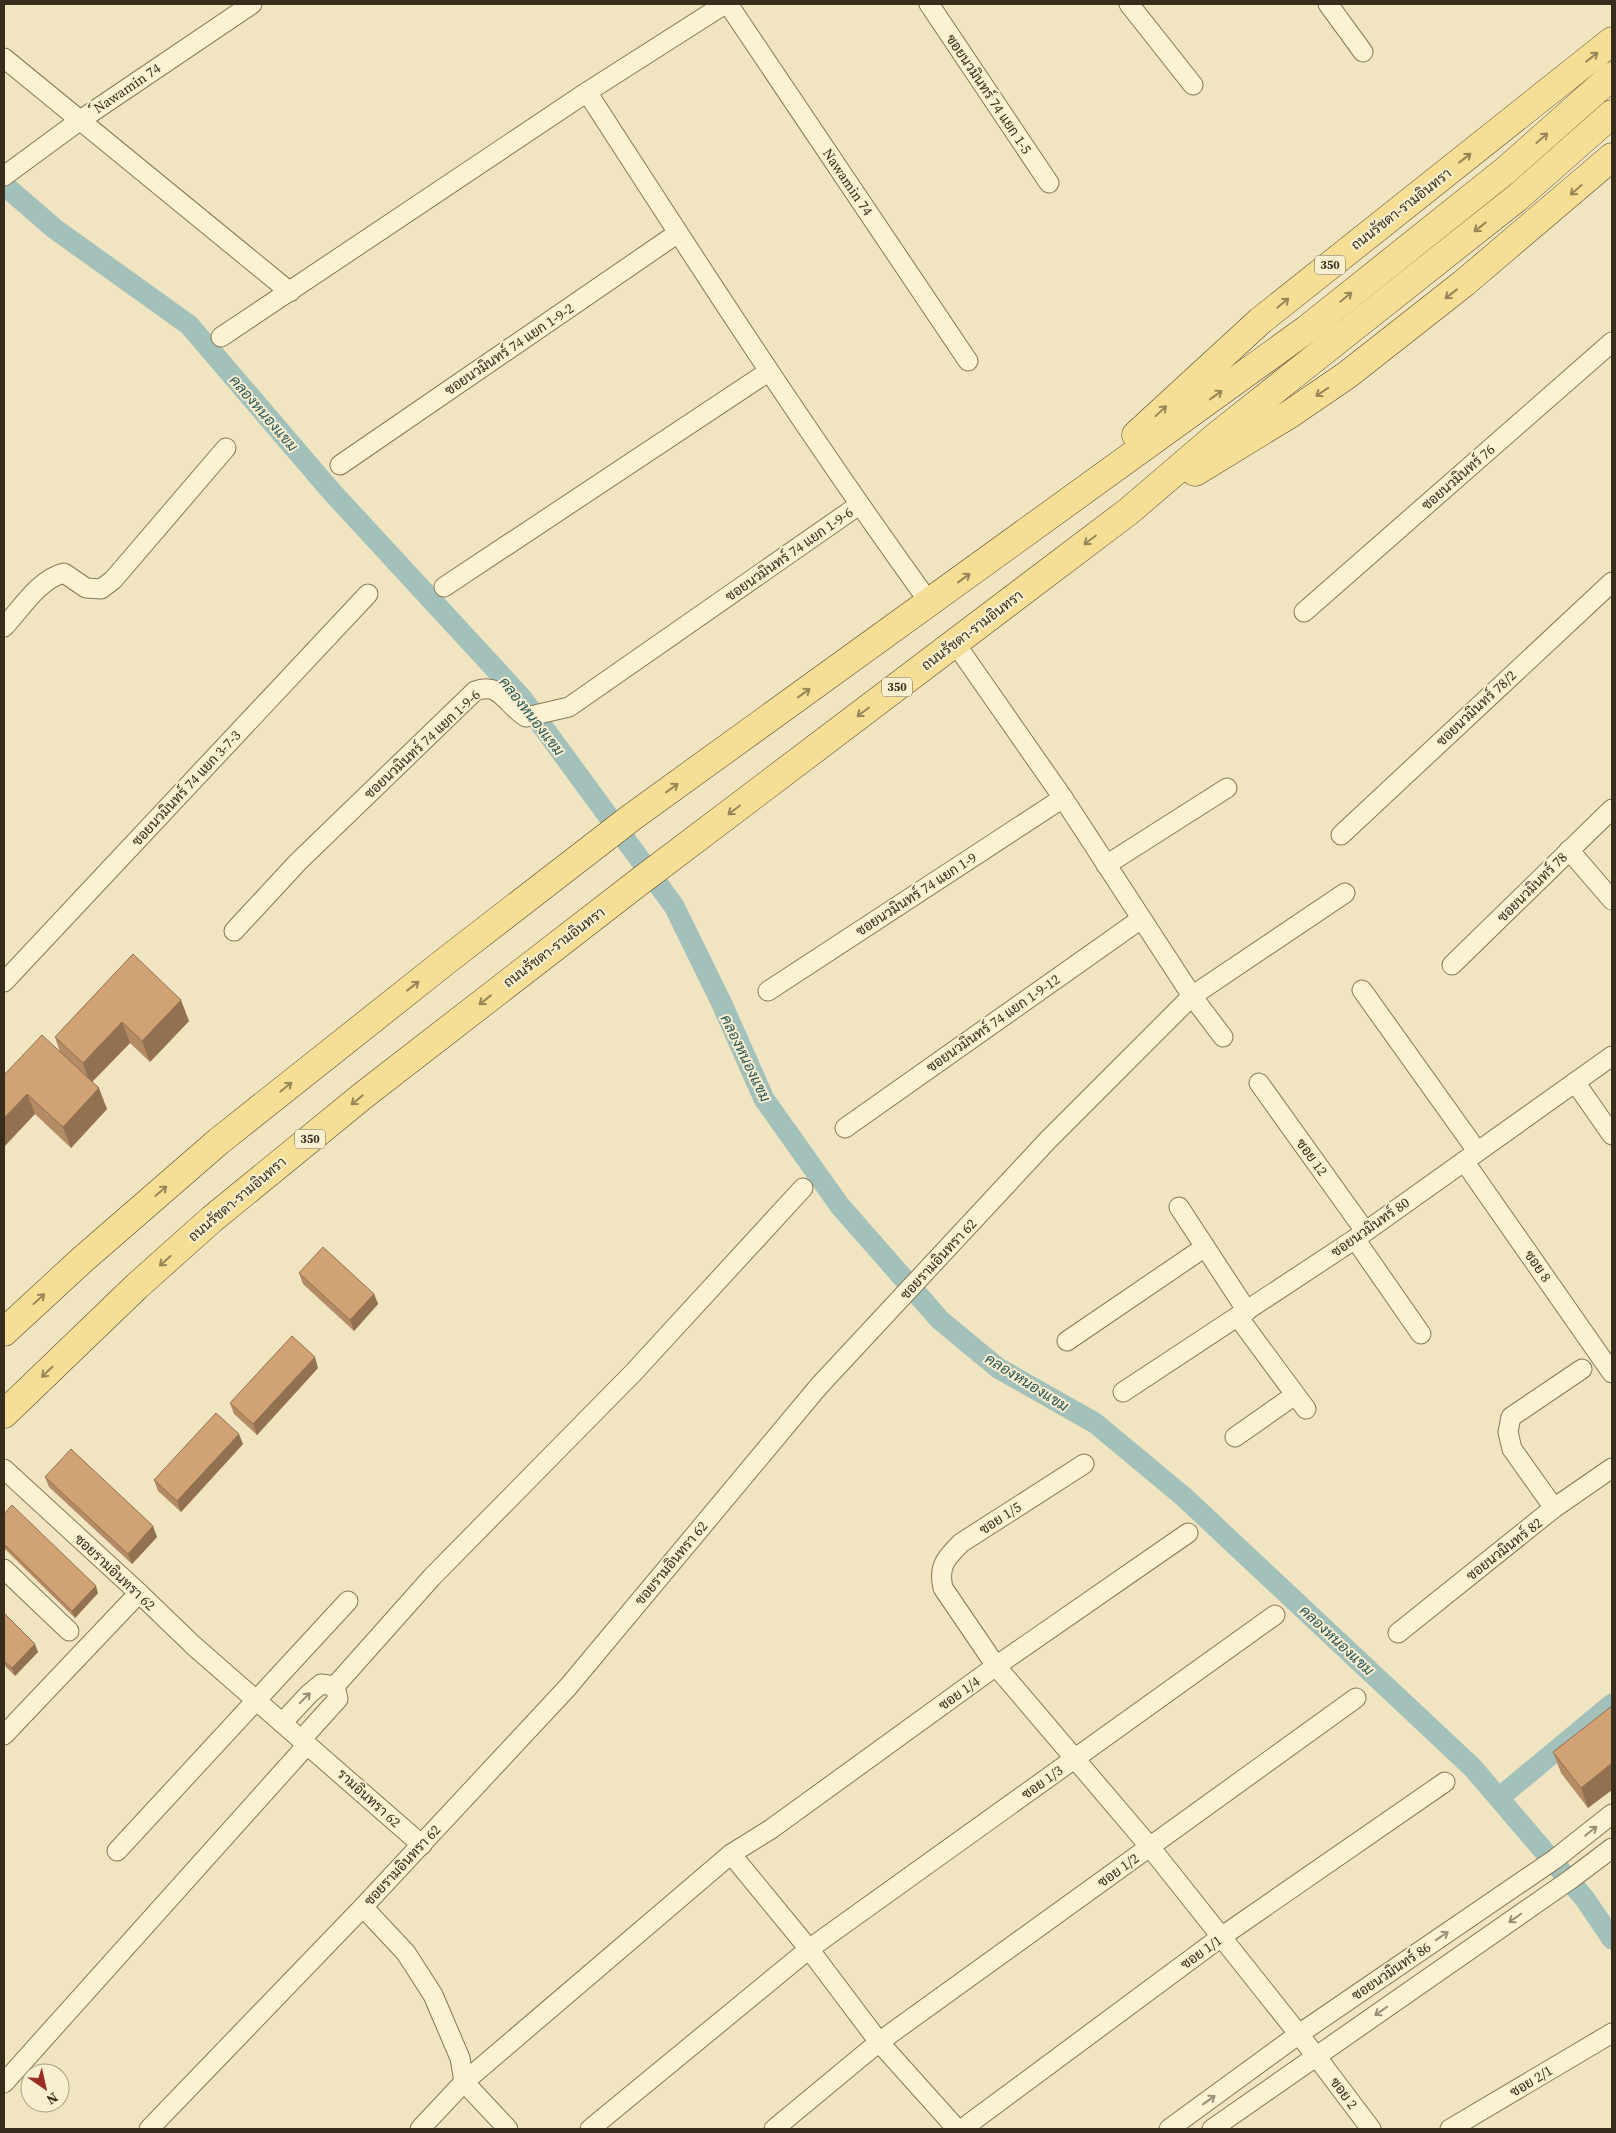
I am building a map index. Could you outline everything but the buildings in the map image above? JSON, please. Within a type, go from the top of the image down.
[{"type":"main road","name":"ถนนรัชดา-รามอินทรา","points":[[1064,506],[1166,407],[1260,322],[1612,41]]},
{"type":"main road","name":"ถนนรัชดา-รามอินทรา","points":[[4,1332],[105,1240],[219,1141],[333,1049],[602,839],[1306,329],[1506,170],[1612,76]]},
{"type":"main road","name":"ถนนรัชดา-รามอินทรา","points":[[4,1414],[137,1286],[212,1219],[373,1088],[635,885],[1129,511],[1219,434],[1518,197],[1612,114]]},
{"type":"main road","name":"ถนนรัชดา-รามอินทรา","points":[[1129,511],[1290,414],[1347,375],[1464,284],[1612,158]]},
{"type":"street","name":"์Nawamin 74","points":[[4,176],[79,120],[252,4]]},
{"type":"street","name":"Nawamin 74","points":[[221,337],[586,92],[727,4],[968,361]]},
{"type":"street","name":"ซอยนวมินทร์ 74 แยก 1-5","points":[[929,4],[1049,183]]},
{"type":"street","points":[[1129,4],[1193,85]]},
{"type":"street","points":[[1328,4],[1363,52]]},
{"type":"street","points":[[4,58],[290,292]]},
{"type":"street","points":[[586,92],[768,372],[929,602]]},
{"type":"street","name":"ซอยนวมินทร์ 74 แยก 1-9-2","points":[[340,465],[678,233]]},
{"type":"street","name":"ซอยนวมินทร์ 76","points":[[1304,612],[1612,342]]},
{"type":"street","points":[[444,587],[768,372]]},
{"type":"street","points":[[4,627],[44,584],[56,575],[64,573],[86,588],[102,589],[114,580],[226,448]]},
{"type":"street","name":"ซอยนวมินทร์ 74 แยก 1-9-6","points":[[234,931],[298,862],[476,691],[486,687],[494,688],[515,710],[526,717],[569,708],[860,505]]},
{"type":"street","name":"ซอยนวมินทร์ 78/2","points":[[1341,835],[1612,582]]},
{"type":"street","name":"ซอยนวมินทร์ 74 แยก 3-7-3","points":[[4,982],[368,594]]},
{"type":"street","points":[[955,643],[1063,798],[1141,919],[1223,1037]]},
{"type":"street","points":[[1106,865],[1226,788]]},
{"type":"street","name":"ซอยนวมินทร์ 74 แยก 1-9","points":[[768,990],[1063,798]]},
{"type":"street","name":"ซอยนวมินทร์ 78","points":[[1452,965],[1612,809]]},
{"type":"street","points":[[1569,850],[1612,900]]},
{"type":"street","name":"ซอยรามอินทรา 62","points":[[149,2129],[422,1845],[568,1687],[819,1386],[1048,1140],[1198,1002],[1346,893]]},
{"type":"street","name":"ซอยนวมินทร์ 74 แยก 1-9-12","points":[[845,1128],[1141,919]]},
{"type":"street","name":"ซอย 8","points":[[1362,990],[1612,1373]]},
{"type":"street","name":"ซอยนวมินทร์ 80","points":[[1123,1392],[1360,1235],[1612,1056]]},
{"type":"street","points":[[1575,1082],[1612,1135]]},
{"type":"street","name":"ซอย 12","points":[[1259,1083],[1360,1235],[1421,1334]]},
{"type":"street","points":[[335,1686],[432,1577],[633,1373],[803,1188]]},
{"type":"street","points":[[1179,1208],[1205,1247],[1242,1314],[1301,1402],[1235,1437]]},
{"type":"street","points":[[1067,1342],[1205,1247]]},
{"type":"street","points":[[1554,1508],[1512,1449],[1508,1432],[1511,1417],[1582,1369]]},
{"type":"street","name":"ซอย 1/5","points":[[943,1588],[940,1574],[947,1557],[961,1543],[1084,1464]]},
{"type":"street","name":"ซอยนวมินทร์ 82","points":[[1398,1633],[1554,1508],[1612,1468]]},
{"type":"street","name":"ซอยรามอินทรา 62","points":[[4,1469],[194,1646],[308,1746]]},
{"type":"street","name":"ซอย 1/4","points":[[420,2129],[464,2082],[731,1854],[770,1829],[996,1666],[1188,1533]]},
{"type":"street","points":[[4,1569],[68,1631]]},
{"type":"street","name":"ซอย 2","points":[[943,1588],[996,1666],[1150,1847],[1316,2056],[1371,2129]]},
{"type":"street","points":[[4,1735],[139,1593]]},
{"type":"street","points":[[117,1851],[348,1601]]},
{"type":"street","name":"ซอย 1/3","points":[[590,2129],[809,1949],[1275,1615]]},
{"type":"street","points":[[282,1723],[321,1684],[335,1686]]},
{"type":"street","points":[[6,2075],[308,1746],[338,1699],[335,1686]]},
{"type":"street","name":"ซอย 1/2","points":[[774,2129],[879,2042],[1356,1698]]},
{"type":"street","name":"รามอินทรา 62","points":[[308,1746],[422,1845]]},
{"type":"street","name":"ซอย 1/1","points":[[962,2129],[1221,1937],[1445,1782]]},
{"type":"street","name":"ซอยนวมินทร์ 86","points":[[1169,2129],[1298,2034],[1562,1854],[1612,1814]]},
{"type":"street","name":"ซอยนวมินทร์ 86","points":[[1212,2129],[1578,1874],[1612,1848]]},
{"type":"street","points":[[731,1854],[809,1949],[879,2042],[957,2129]]},
{"type":"street","points":[[1562,1854],[1578,1874]]},
{"type":"street","points":[[363,1907],[406,1953],[433,1995],[460,2058],[464,2082],[508,2129]]},
{"type":"street","name":"ซอย 2/1","points":[[1450,2129],[1612,2033]]},
{"type":"waterway","name":"คลองหนองแขม","points":[[4,185],[55,229],[189,325],[331,491],[521,697],[674,906],[722,1004],[764,1099],[840,1206],[940,1320],[998,1368],[1095,1423],[1184,1497],[1473,1768],[1585,1899],[1612,1939]]},
{"type":"waterway","points":[[1500,1797],[1612,1704]]}]
